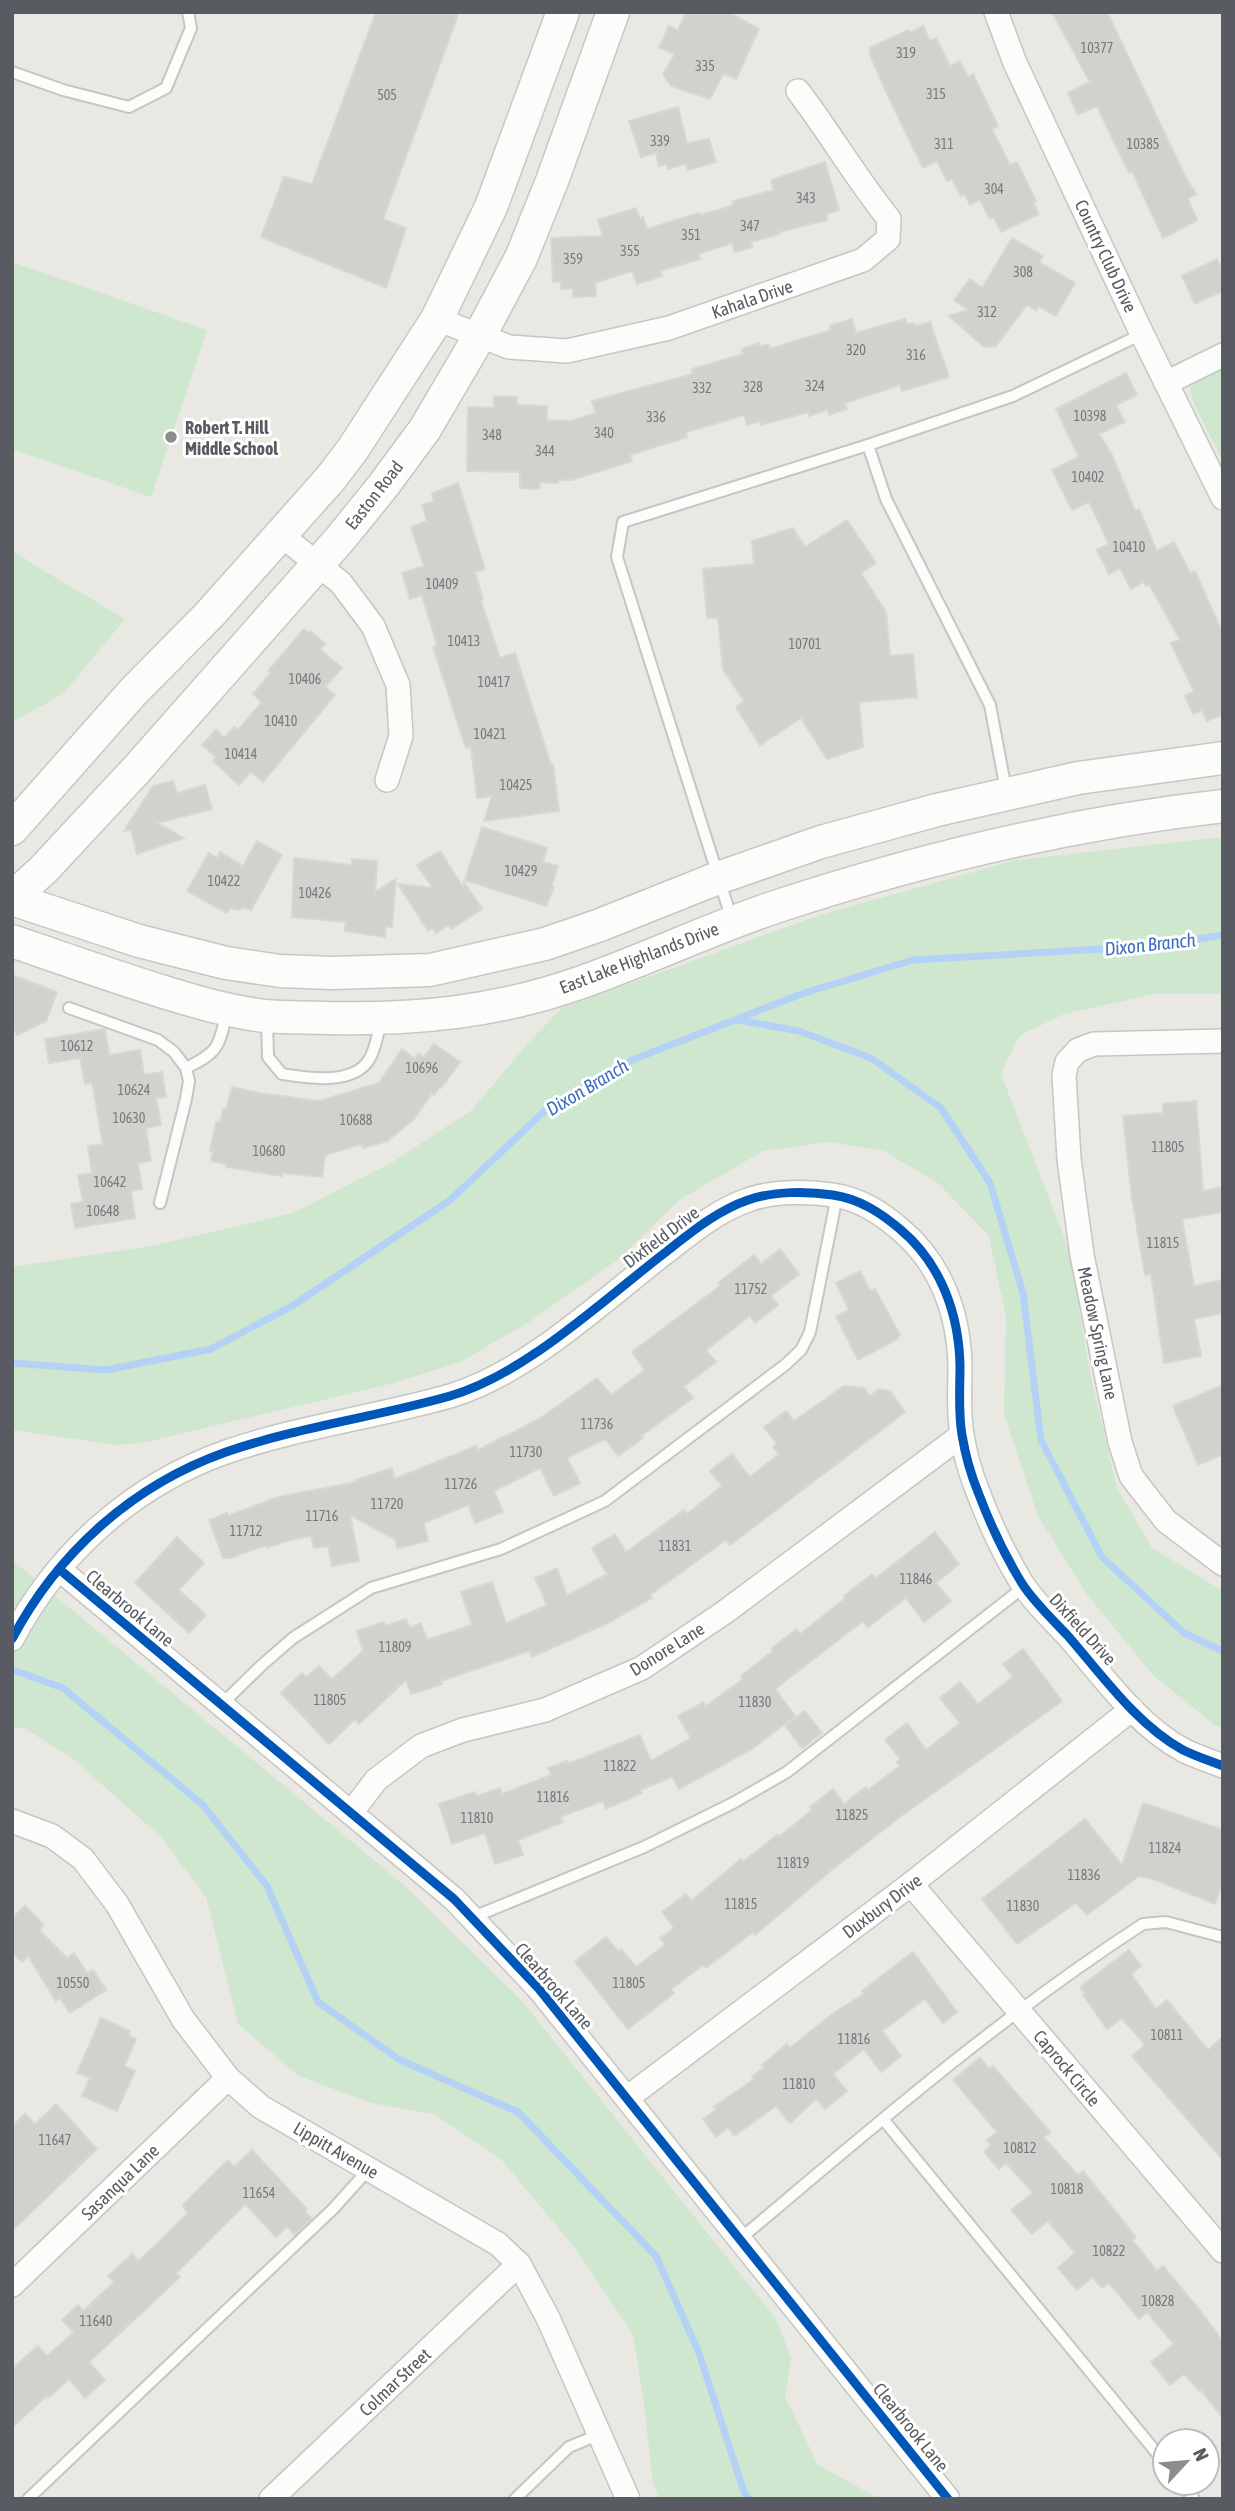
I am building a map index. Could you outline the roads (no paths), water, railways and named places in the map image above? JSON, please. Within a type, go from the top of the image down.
[{"type":"main road","points":[[12,829],[133,692],[210,614],[281,535],[353,449],[437,320],[491,207],[563,12]]},
{"type":"main road","name":"Easton Road","points":[[12,899],[43,870],[128,778],[318,564],[383,486],[425,429],[521,258],[613,12]]},
{"type":"main road","points":[[12,899],[139,941],[226,963],[280,971],[333,973],[442,968],[545,944],[821,842],[1007,793],[1078,778],[1223,758]]},
{"type":"main road","name":"East Lake Highlands Drive","points":[[12,941],[116,978],[227,1011],[268,1016],[382,1019],[433,1016],[499,1005],[580,983],[733,923],[884,874],[978,848],[1119,820],[1223,806]]},
{"type":"street","name":"Country Club Drive","points":[[996,12],[1015,63],[1142,334],[1223,498]]},
{"type":"street","name":"Kahala Drive","points":[[437,320],[509,347],[567,351],[669,328],[863,260],[888,239],[889,219],[861,185],[830,134],[798,91]]},
{"type":"street","points":[[1166,383],[1223,355]]},
{"type":"street","points":[[281,535],[341,583],[373,626],[398,685],[401,736],[387,780]]},
{"type":"street","name":"Meadow Spring Lane","points":[[1223,1041],[1094,1044],[1078,1050],[1068,1062],[1064,1075],[1069,1158],[1082,1255],[1120,1441],[1131,1476],[1166,1521],[1223,1564]]},
{"type":"street","name":"Dixfield Drive","points":[[12,1639],[29,1608],[92,1532],[128,1502],[173,1475],[227,1452],[279,1437],[399,1410],[469,1390],[515,1367],[703,1223],[750,1199],[785,1194],[837,1196],[859,1202],[883,1216],[914,1242],[939,1276],[958,1329],[962,1435],[977,1490],[998,1539],[1024,1587],[1132,1709],[1159,1733],[1184,1750],[1223,1766]]},
{"type":"street","name":"Donore Lane","points":[[351,1813],[376,1780],[421,1746],[463,1730],[545,1710],[642,1668],[725,1612],[962,1435]]},
{"type":"street","name":"Clearbrook Lane","points":[[59,1569],[454,1899],[539,1989],[948,2499]]},
{"type":"street","name":"Duxbury Drive","points":[[627,2098],[911,1884],[1132,1709]]},
{"type":"street","name":"Lippitt Avenue","points":[[12,1821],[52,1836],[83,1859],[117,1904],[183,2019],[228,2078],[261,2107],[498,2244],[519,2264],[548,2318],[628,2499]]},
{"type":"street","name":"Caprock Circle","points":[[911,1884],[1223,2251]]},
{"type":"street","name":"Sasanqua Lane","points":[[12,2285],[228,2078]]},
{"type":"street","name":"Colmar Street","points":[[271,2499],[519,2264]]},
{"type":"lane","points":[[12,72],[63,90],[129,107],[166,89],[191,28],[188,12]]},
{"type":"lane","points":[[733,923],[617,557],[623,522],[1013,396],[1142,334]]},
{"type":"lane","points":[[868,445],[886,499],[990,705],[1007,793]]},
{"type":"lane","points":[[69,1008],[159,1040],[174,1052],[186,1068],[189,1081],[186,1099],[160,1203]]},
{"type":"lane","points":[[186,1068],[215,1051],[221,1041],[227,1011]]},
{"type":"lane","points":[[268,1016],[268,1057],[282,1074],[319,1080],[350,1074],[369,1061],[382,1019]]},
{"type":"lane","points":[[221,1705],[293,1638],[371,1588],[501,1549],[605,1501],[785,1365],[801,1350],[810,1332],[837,1196]]},
{"type":"lane","points":[[471,1918],[644,1847],[733,1803],[787,1772],[1024,1587]]},
{"type":"lane","points":[[740,2239],[1017,2010],[1143,1924],[1166,1922],[1223,1937]]},
{"type":"lane","points":[[883,2119],[1151,2446]]},
{"type":"lane","points":[[29,2499],[333,2209],[369,2169]]},
{"type":"lane","points":[[515,2499],[569,2447],[600,2434]]},
{"type":"waterway","name":"Dixon Branch","points":[[12,1363],[106,1370],[211,1349],[292,1306],[449,1201],[550,1106],[632,1060],[804,993],[913,960],[1154,946],[1223,935]]},
{"type":"waterway","points":[[738,1020],[799,1031],[871,1058],[941,1108],[990,1183],[1023,1293],[1041,1440],[1102,1557],[1184,1633],[1223,1651]]},
{"type":"waterway","points":[[16,1671],[63,1688],[203,1805],[267,1886],[318,2002],[400,2060],[518,2112],[656,2256],[699,2353],[744,2492],[749,2499]]},
{"type":"place","name":"Robert T. Hill Middle School","points":[[171,437]]}]
